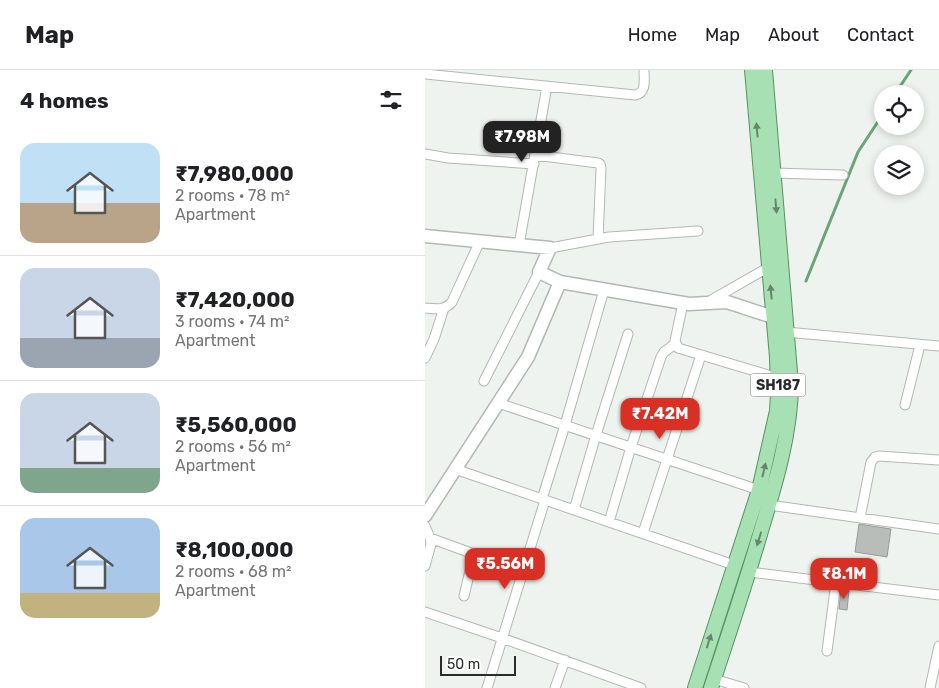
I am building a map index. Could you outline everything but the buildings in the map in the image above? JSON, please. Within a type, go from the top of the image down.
[{"type":"main road","name":"SH187","points":[[695,688],[759,490],[777,412],[778,378],[751,70]]},
{"type":"main road","name":"SH187","points":[[713,684],[769,505],[781,461],[790,409],[791,384],[765,70]]},
{"type":"street","points":[[425,74],[635,95],[643,92],[644,70]]},
{"type":"street","points":[[519,245],[547,86]]},
{"type":"street","points":[[425,154],[448,158],[534,159],[598,163],[601,168],[598,239]]},
{"type":"street","points":[[773,173],[843,175]]},
{"type":"street","points":[[425,236],[550,248],[614,236],[699,232]]},
{"type":"street","points":[[425,308],[439,309],[449,306],[480,241]]},
{"type":"street","points":[[484,380],[550,248]]},
{"type":"street","points":[[706,303],[769,267]]},
{"type":"street","points":[[539,272],[560,282],[689,304],[727,302],[773,317]]},
{"type":"street","points":[[425,516],[528,356],[560,282]]},
{"type":"street","points":[[487,688],[604,290]]},
{"type":"street","points":[[609,522],[661,356],[675,344],[683,303]]},
{"type":"street","points":[[425,358],[434,339],[444,308]]},
{"type":"street","points":[[786,332],[939,346]]},
{"type":"street","points":[[574,510],[628,334]]},
{"type":"street","points":[[675,344],[678,348],[778,378]]},
{"type":"street","points":[[905,405],[920,345]]},
{"type":"street","points":[[643,533],[701,355]]},
{"type":"street","points":[[498,403],[759,490]]},
{"type":"street","points":[[860,518],[871,462],[875,456],[939,460]]},
{"type":"street","points":[[455,469],[734,565]]},
{"type":"street","points":[[769,505],[939,529]]},
{"type":"street","points":[[425,526],[430,538],[431,547],[425,566]]},
{"type":"street","points":[[430,538],[471,552],[473,558],[464,596]]},
{"type":"street","points":[[749,572],[939,595]]},
{"type":"street","points":[[827,651],[836,582]]},
{"type":"street","points":[[425,612],[641,688]]},
{"type":"street","points":[[930,688],[939,646]]},
{"type":"street","points":[[555,688],[565,660]]},
{"type":"street","points":[[713,684],[743,688]]},
{"type":"waterway","points":[[901,85],[911,70]]},
{"type":"waterway","points":[[806,281],[858,152],[874,128]]}]
